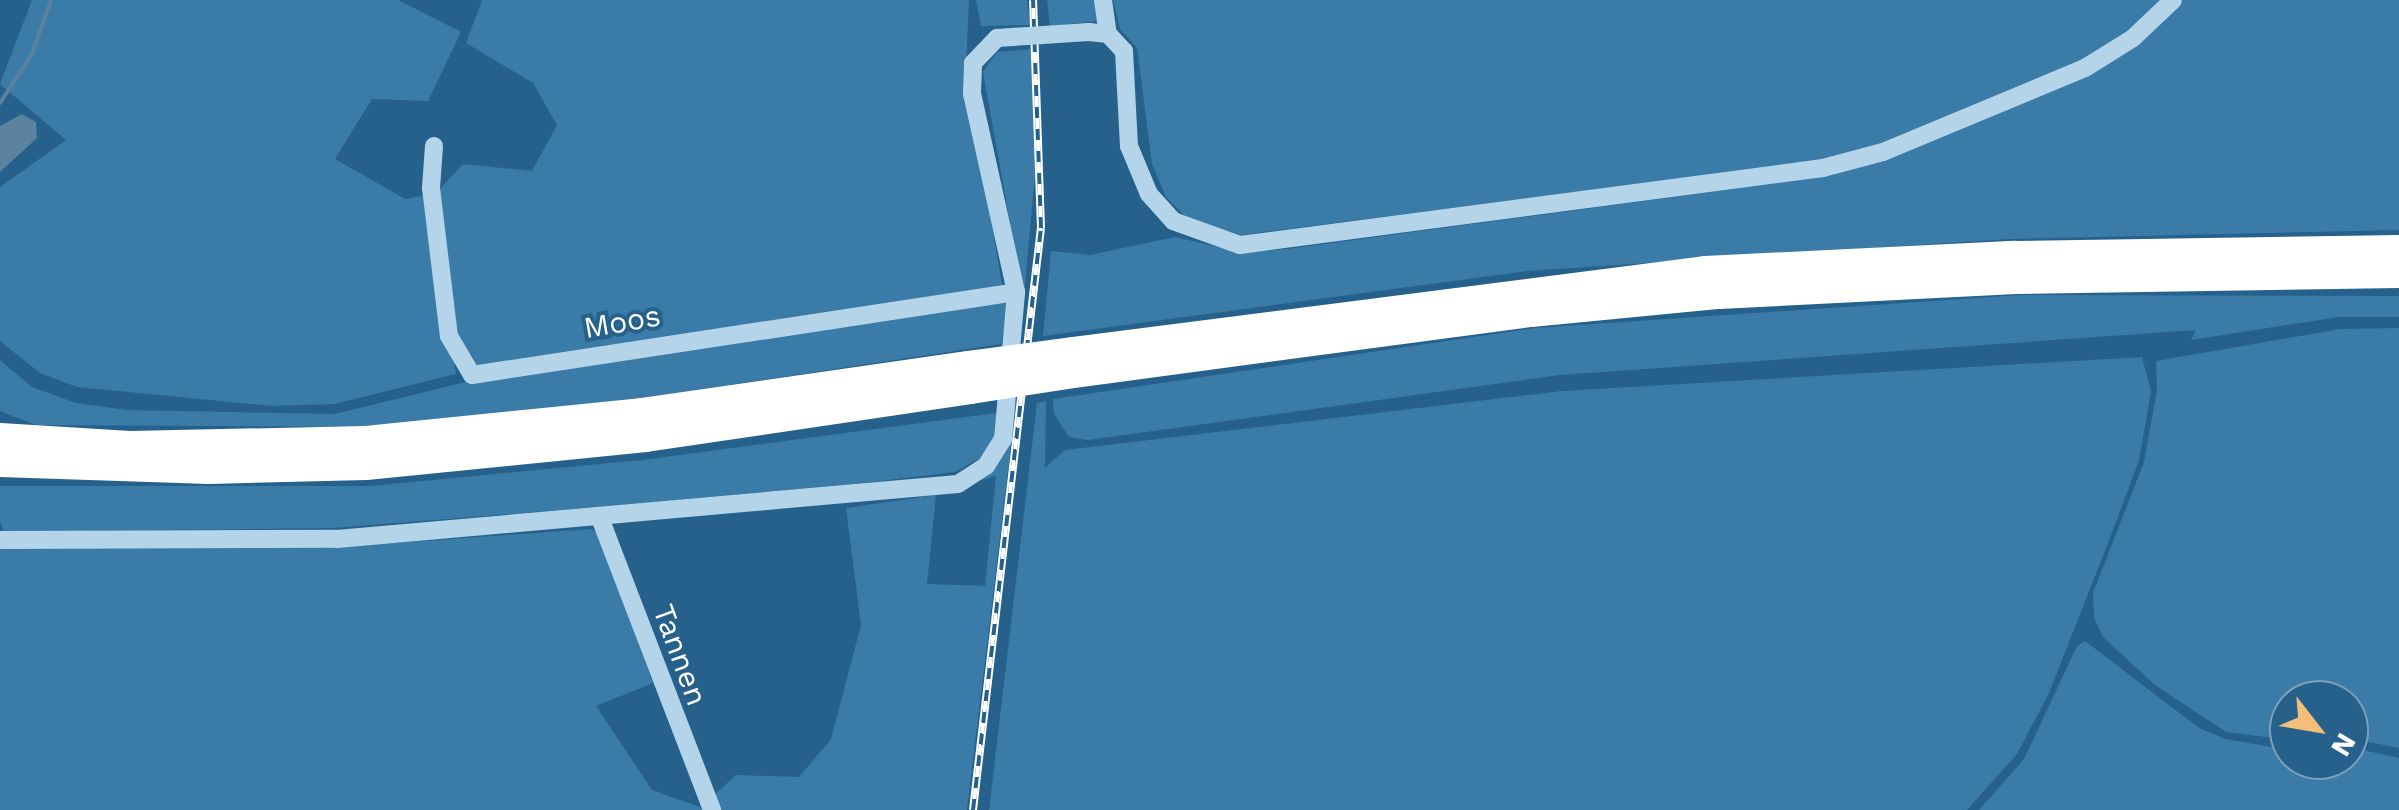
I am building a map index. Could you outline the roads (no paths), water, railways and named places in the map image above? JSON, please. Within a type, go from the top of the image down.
[{"type":"highway","points":[[0,463],[209,470],[366,466],[646,438],[970,378],[1706,270],[2014,254],[2399,249]]},
{"type":"highway","points":[[1073,362],[1719,296],[2016,280],[2399,274]]},
{"type":"highway","points":[[0,437],[130,445],[366,440],[970,378]]},
{"type":"street","points":[[1098,33],[1103,0]]},
{"type":"street","points":[[0,540],[336,539],[958,484],[986,466],[1003,440],[1016,292],[972,94],[973,63],[997,38],[1098,33],[1128,62],[1130,146],[1149,194],[1172,222],[1240,245],[1824,168],[1883,152],[2054,83],[2133,38],[2173,0]]},
{"type":"street","name":"Moos","points":[[434,146],[431,188],[448,336],[472,375],[1016,292]]},
{"type":"street","name":"Tannen","points":[[600,518],[712,810]]},
{"type":"waterway","points":[[0,103],[31,56],[51,0]]},
{"type":"railway","points":[[973,810],[1041,228],[1033,0]]}]
